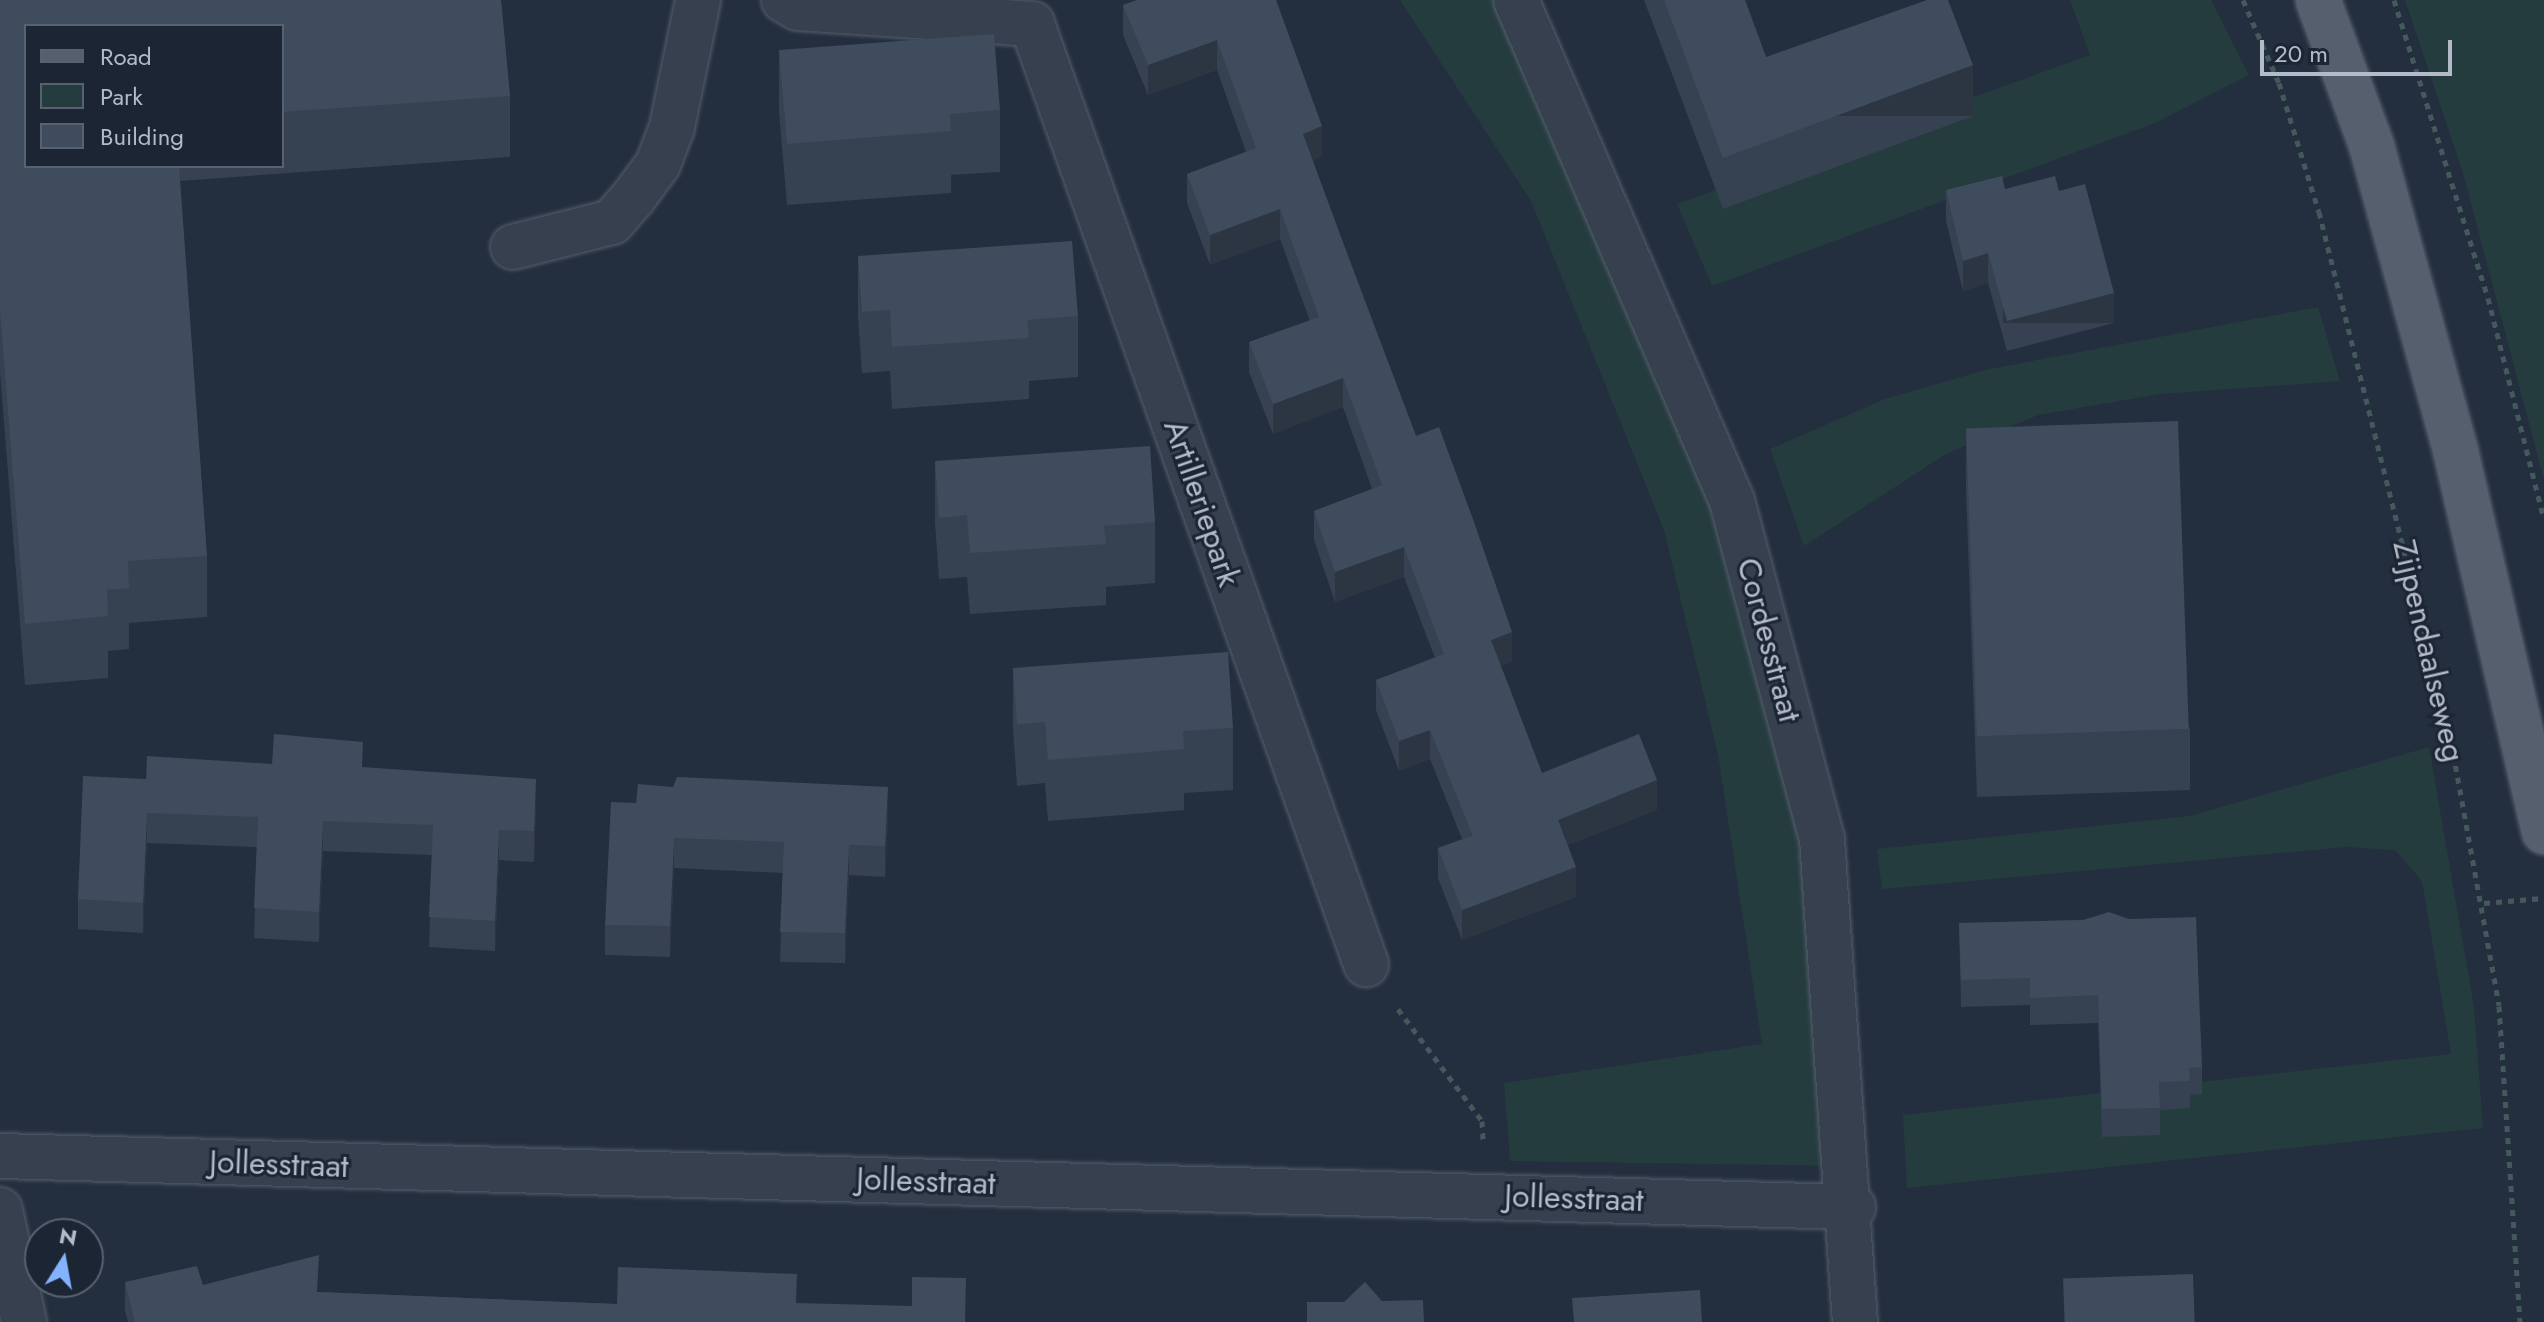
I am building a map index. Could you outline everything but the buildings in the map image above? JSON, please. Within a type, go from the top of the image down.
[{"type":"main road","points":[[2318,0],[2372,147],[2456,453],[2544,832]]},
{"type":"street","points":[[513,247],[612,222],[641,187],[672,127],[698,0]]},
{"type":"street","name":"Artilleriepark","points":[[784,0],[798,8],[1032,24],[1366,964]]},
{"type":"street","name":"Cordesstraat","points":[[1516,0],[1732,501],[1822,839],[1853,1207],[1855,1322]]},
{"type":"street","name":"Jollesstraat","points":[[0,1156],[1853,1207]]},
{"type":"street","points":[[0,1210],[24,1322]]},
{"type":"path","name":"Zijpendaalseweg","points":[[2243,0],[2279,83],[2355,344],[2484,903],[2507,1097],[2520,1322]]},
{"type":"path","points":[[2394,0],[2488,298],[2544,519]]},
{"type":"path","points":[[2484,903],[2544,898]]},
{"type":"path","points":[[1366,964],[1482,1121],[1487,1196]]},
{"type":"green space","points":[[1400,0],[1495,0],[1653,306],[1802,775],[1840,1166],[1510,1161],[1504,1083],[1762,1044],[1718,754],[1664,530],[1531,201]]},
{"type":"green space","points":[[2070,0],[2211,0],[2249,75],[2155,123],[1712,286],[1677,204],[2090,55]]},
{"type":"green space","points":[[2405,0],[2544,0],[2544,480],[2463,173]]},
{"type":"green space","points":[[2318,307],[2340,381],[2160,394],[2038,415],[1946,454],[1804,546],[1770,449],[1885,399],[1985,370]]},
{"type":"green space","points":[[2429,747],[2474,1007],[2483,1128],[1907,1188],[1903,1115],[2451,1054],[2422,881],[2395,850],[2347,847],[1882,889],[1877,849],[2190,816]]}]
